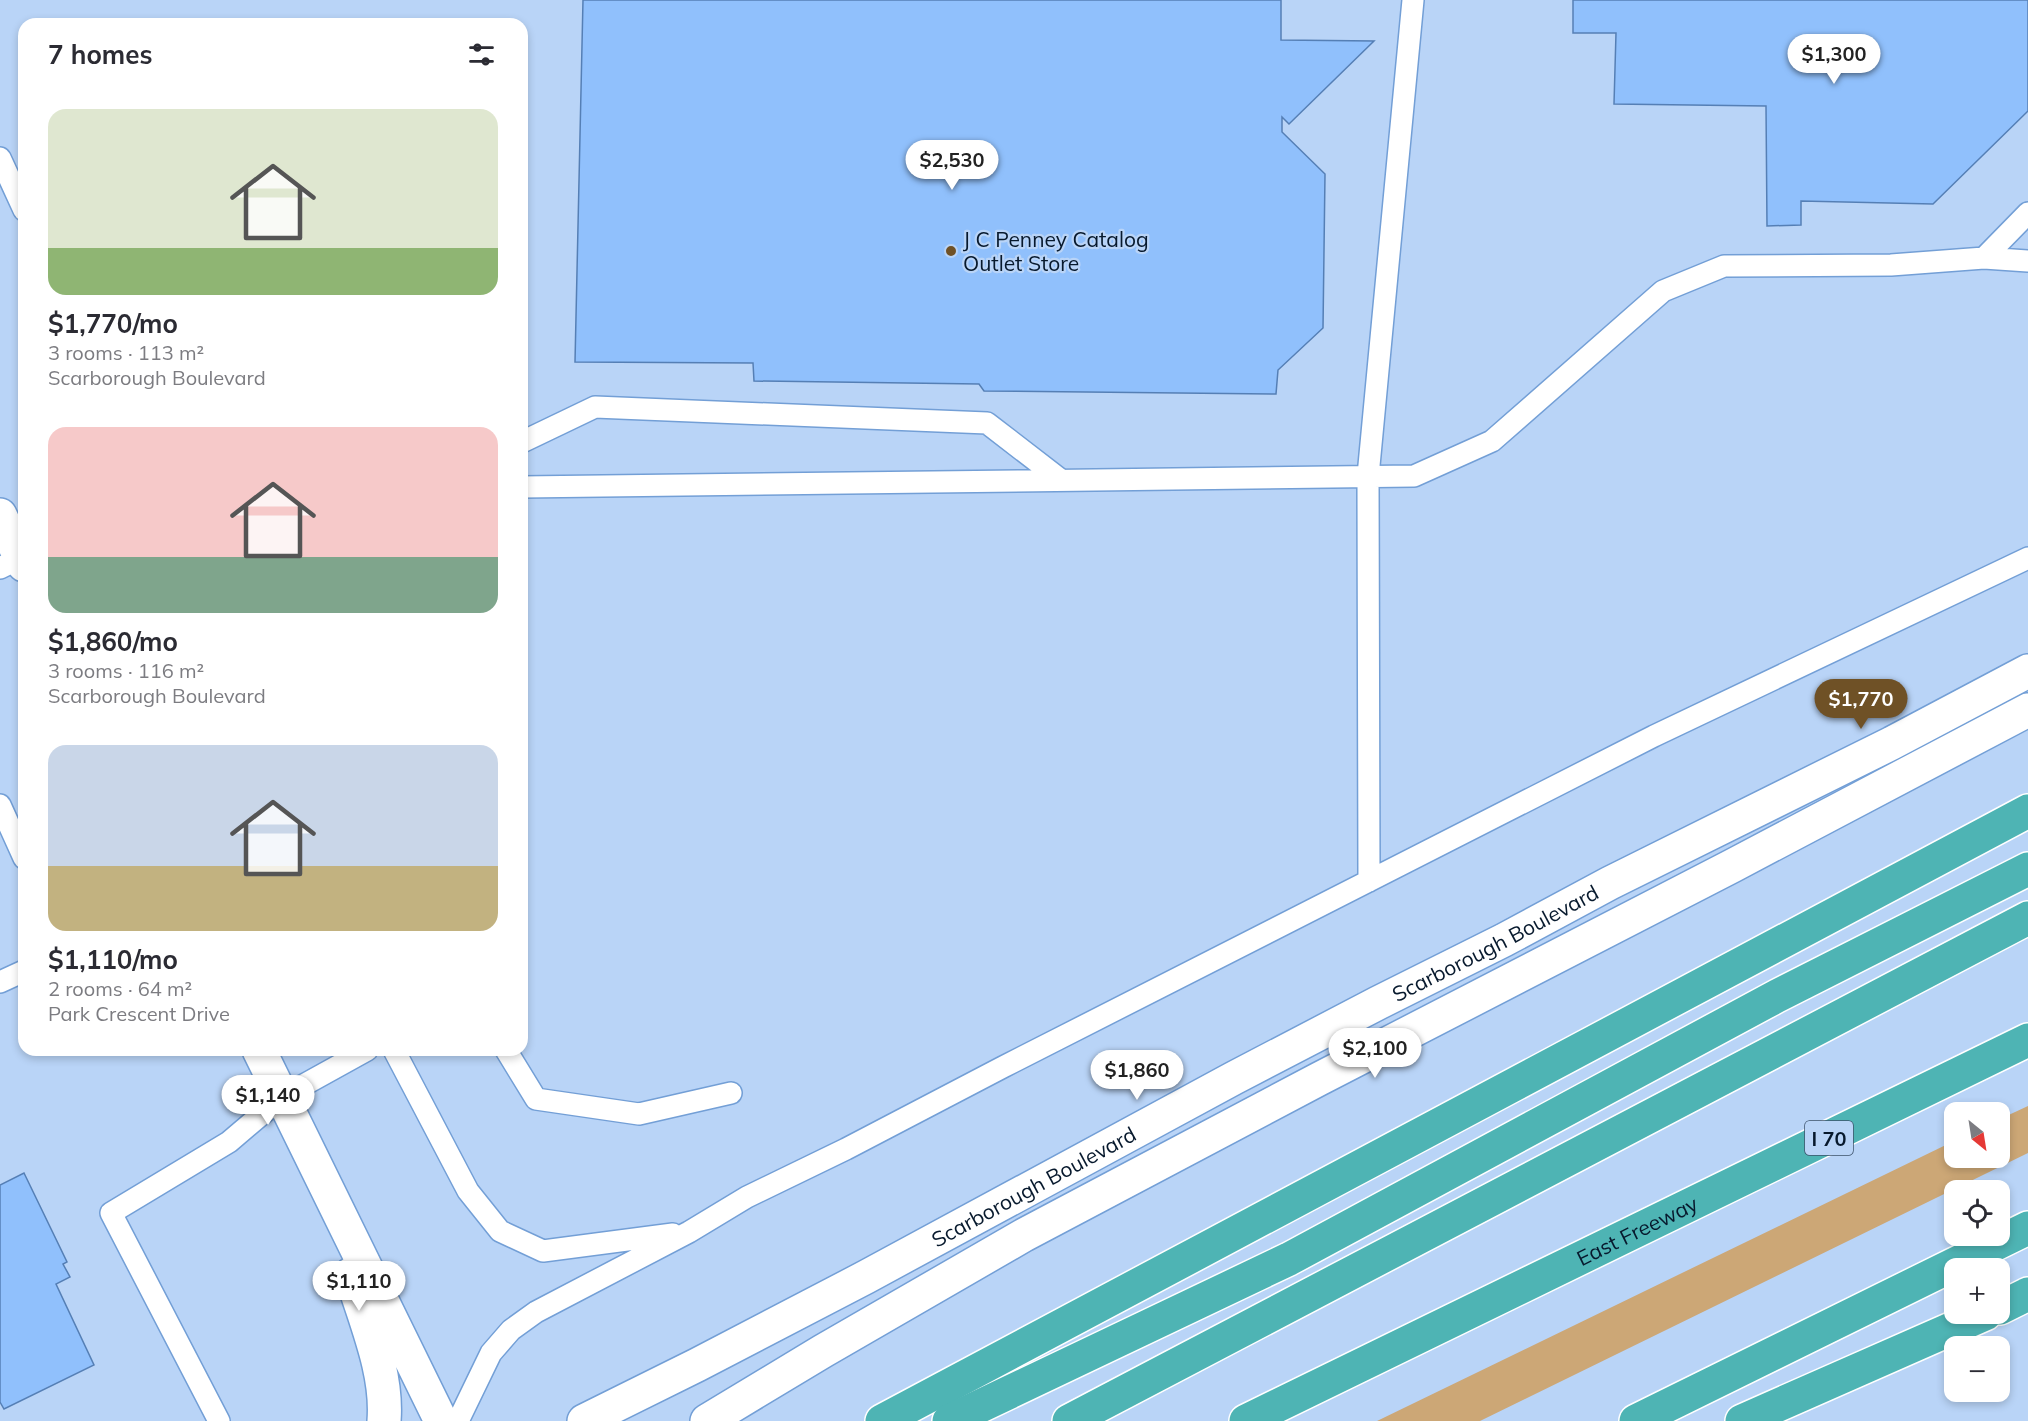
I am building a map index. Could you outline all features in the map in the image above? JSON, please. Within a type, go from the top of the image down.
[{"type":"highway","points":[[882,1421],[2028,811]]},
{"type":"highway","points":[[949,1421],[1289,1259],[1777,996],[2028,869]]},
{"type":"highway","points":[[1069,1421],[2028,918]]},
{"type":"highway","name":"East Freeway","points":[[1246,1421],[2028,1040]]},
{"type":"highway","points":[[1636,1421],[2028,1228]]},
{"type":"highway","points":[[2010,1303],[2028,1294]]},
{"type":"highway","points":[[1742,1421],[1962,1324]]},
{"type":"street","points":[[0,515],[17,562]]},
{"type":"street","name":"Scarborough Boulevard","points":[[584,1421],[814,1304],[1358,1013],[1504,940],[1610,883],[1892,743],[2028,671]]},
{"type":"street","name":"Scarborough Boulevard","points":[[707,1421],[1024,1235],[2028,710]]},
{"type":"street","points":[[262,1056],[441,1421]]},
{"type":"street","points":[[322,1181],[380,1368],[386,1401],[384,1421]]},
{"type":"lane","points":[[1369,881],[1368,476],[1413,0]]},
{"type":"lane","points":[[0,159],[18,197]]},
{"type":"lane","points":[[1984,258],[2028,213]]},
{"type":"lane","points":[[528,487],[1414,476],[1492,441],[1663,291],[1724,266],[1891,265],[1984,258],[2028,261]]},
{"type":"lane","points":[[528,439],[595,407],[987,423],[1061,480]]},
{"type":"lane","points":[[458,1421],[491,1353],[511,1330],[536,1312],[689,1232],[747,1197],[846,1149],[1654,736],[2028,558]]},
{"type":"lane","points":[[0,806],[18,845]]},
{"type":"lane","points":[[0,982],[18,973]]},
{"type":"lane","points":[[219,1421],[111,1213],[229,1142],[282,1096],[357,1056]]},
{"type":"lane","points":[[397,1056],[468,1191],[500,1231],[543,1251],[689,1232]]},
{"type":"lane","points":[[510,1056],[536,1099],[639,1114],[731,1093]]},
{"type":"shaded area","points":[[2028,1106],[2028,1153],[2010,1162],[2010,1114]]},
{"type":"shaded area","points":[[1944,1146],[1944,1168],[1997,1168],[1973,1180],[1944,1180],[1944,1194],[1480,1421],[1377,1421]]},
{"type":"building","name":"J C Penney Catalog Outlet Store","points":[[583,0],[1281,0],[1281,40],[1374,41],[1289,124],[1282,117],[1282,132],[1325,174],[1323,328],[1278,370],[1276,394],[984,391],[979,384],[754,381],[753,363],[575,362]]},
{"type":"building","points":[[1573,0],[2028,0],[2028,111],[1933,204],[1801,201],[1801,225],[1767,226],[1766,106],[1614,104],[1616,33],[1573,33]]},
{"type":"building","points":[[24,1173],[67,1262],[63,1264],[70,1277],[56,1284],[94,1365],[4,1409],[0,1402],[0,1185]]},
{"type":"place","name":"J C Penney Catalog Outlet Store","points":[[951,251]]}]
